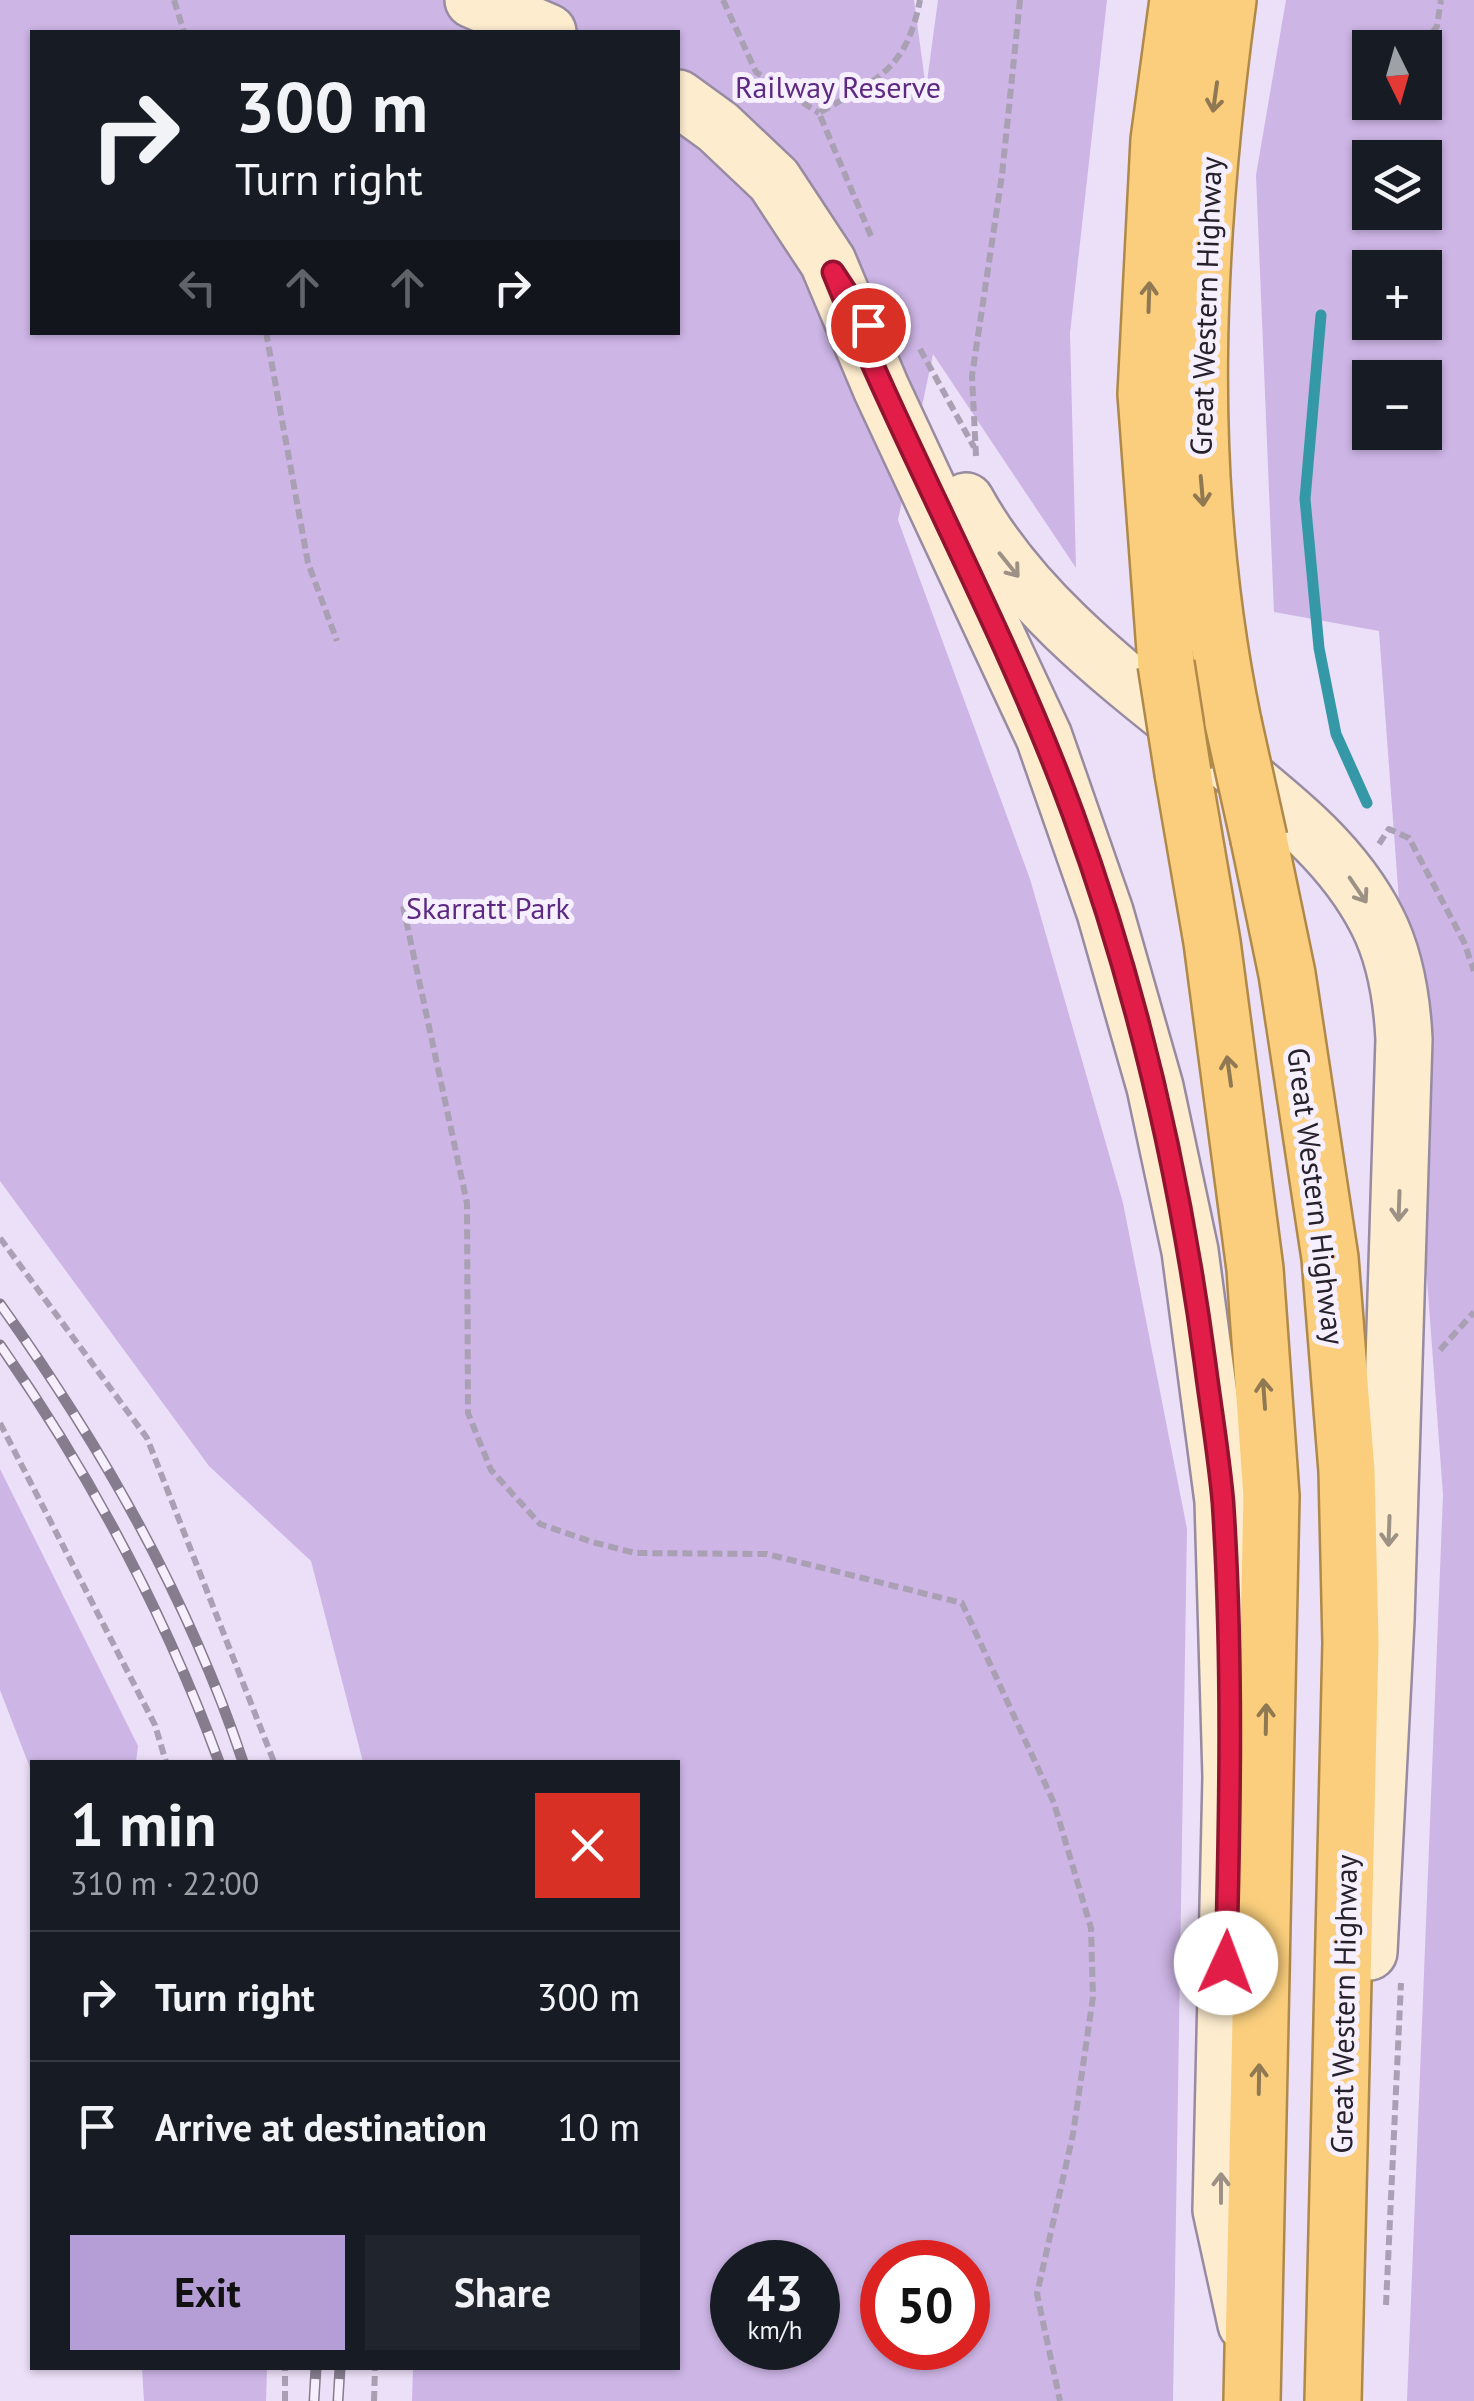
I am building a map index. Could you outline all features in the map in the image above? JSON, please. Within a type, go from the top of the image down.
[{"type":"highway","name":"Great Western Highway","points":[[1178,0],[1158,140],[1146,394],[1166,664],[1212,942],[1255,1269],[1270,1496],[1253,2376]]},
{"type":"highway","name":"Great Western Highway","points":[[1228,0],[1209,142],[1197,428],[1212,596],[1233,722],[1287,974],[1330,1258],[1347,1471],[1351,1643],[1334,2374]]},
{"type":"main road","points":[[473,0],[543,30]]},
{"type":"main road","points":[[680,99],[718,127],[774,180],[806,222],[833,272],[903,378],[968,505],[1008,564],[1101,659],[1295,817],[1332,854],[1379,924],[1398,986],[1404,1039],[1386,1620],[1356,2225],[1334,2374]]},
{"type":"main road","points":[[833,272],[881,388],[1044,736],[1146,1052],[1190,1251],[1222,1502],[1227,1639],[1231,1777],[1220,2210],[1253,2376]]},
{"type":"path","points":[[174,0],[183,30]]},
{"type":"path","points":[[723,0],[756,72],[819,113],[862,206],[880,268],[833,272]]},
{"type":"path","points":[[819,113],[883,75],[912,38],[920,0]]},
{"type":"path","points":[[914,338],[949,409],[974,448],[972,376],[1002,175],[1020,0]]},
{"type":"path","points":[[1433,30],[1440,0]]},
{"type":"path","points":[[267,335],[308,562],[336,641]]},
{"type":"path","points":[[1377,846],[1389,829],[1410,838],[1474,972]]},
{"type":"path","points":[[403,906],[467,1203],[468,1413],[491,1470],[540,1524],[592,1542],[635,1553],[767,1554],[962,1604],[1054,1803],[1091,1928],[1093,1997],[1073,2134],[1037,2294],[1060,2401]]},
{"type":"path","points":[[0,1238],[146,1438],[273,1760]]},
{"type":"path","points":[[1430,1361],[1474,1312]]},
{"type":"path","points":[[0,1423],[155,1725],[165,1760]]},
{"type":"path","points":[[285,2401],[286,2370]]},
{"type":"path","points":[[374,2370],[374,2401]]},
{"type":"green space","name":"Skarratt Park","points":[[0,0],[914,0],[926,89],[938,0],[1107,0],[1070,333],[1076,568],[933,354],[898,520],[1030,879],[1123,1203],[1187,1529],[1173,2401],[412,2401],[413,2370],[680,2370],[680,1760],[362,1760],[311,1561],[209,1466],[0,1181]]},
{"type":"green space","points":[[1286,0],[1474,0],[1474,2401],[1407,2401],[1443,1495],[1379,631],[1274,612],[1256,175]]},
{"type":"green space","points":[[0,1469],[138,1746],[136,1760],[30,1760],[30,1768],[0,1690]]},
{"type":"green space","points":[[142,2370],[267,2370],[266,2401],[144,2401]]},
{"type":"waterway","points":[[1321,315],[1305,499],[1319,648],[1336,734],[1367,803]]},
{"type":"railway","points":[[0,1304],[73,1412],[139,1524],[196,1641],[242,1760]]},
{"type":"railway","points":[[0,1345],[65,1444],[123,1546],[175,1653],[218,1760]]},
{"type":"railway","points":[[314,2401],[316,2370]]},
{"type":"railway","points":[[338,2401],[340,2370]]},
{"type":"route","points":[[868,325],[833,272],[881,388],[1044,736],[1116,948],[1172,1160],[1190,1251],[1222,1502],[1231,1777],[1226,1963]]},
{"type":"park label","name":"Railway Reserve","points":[[838,86]]}]
